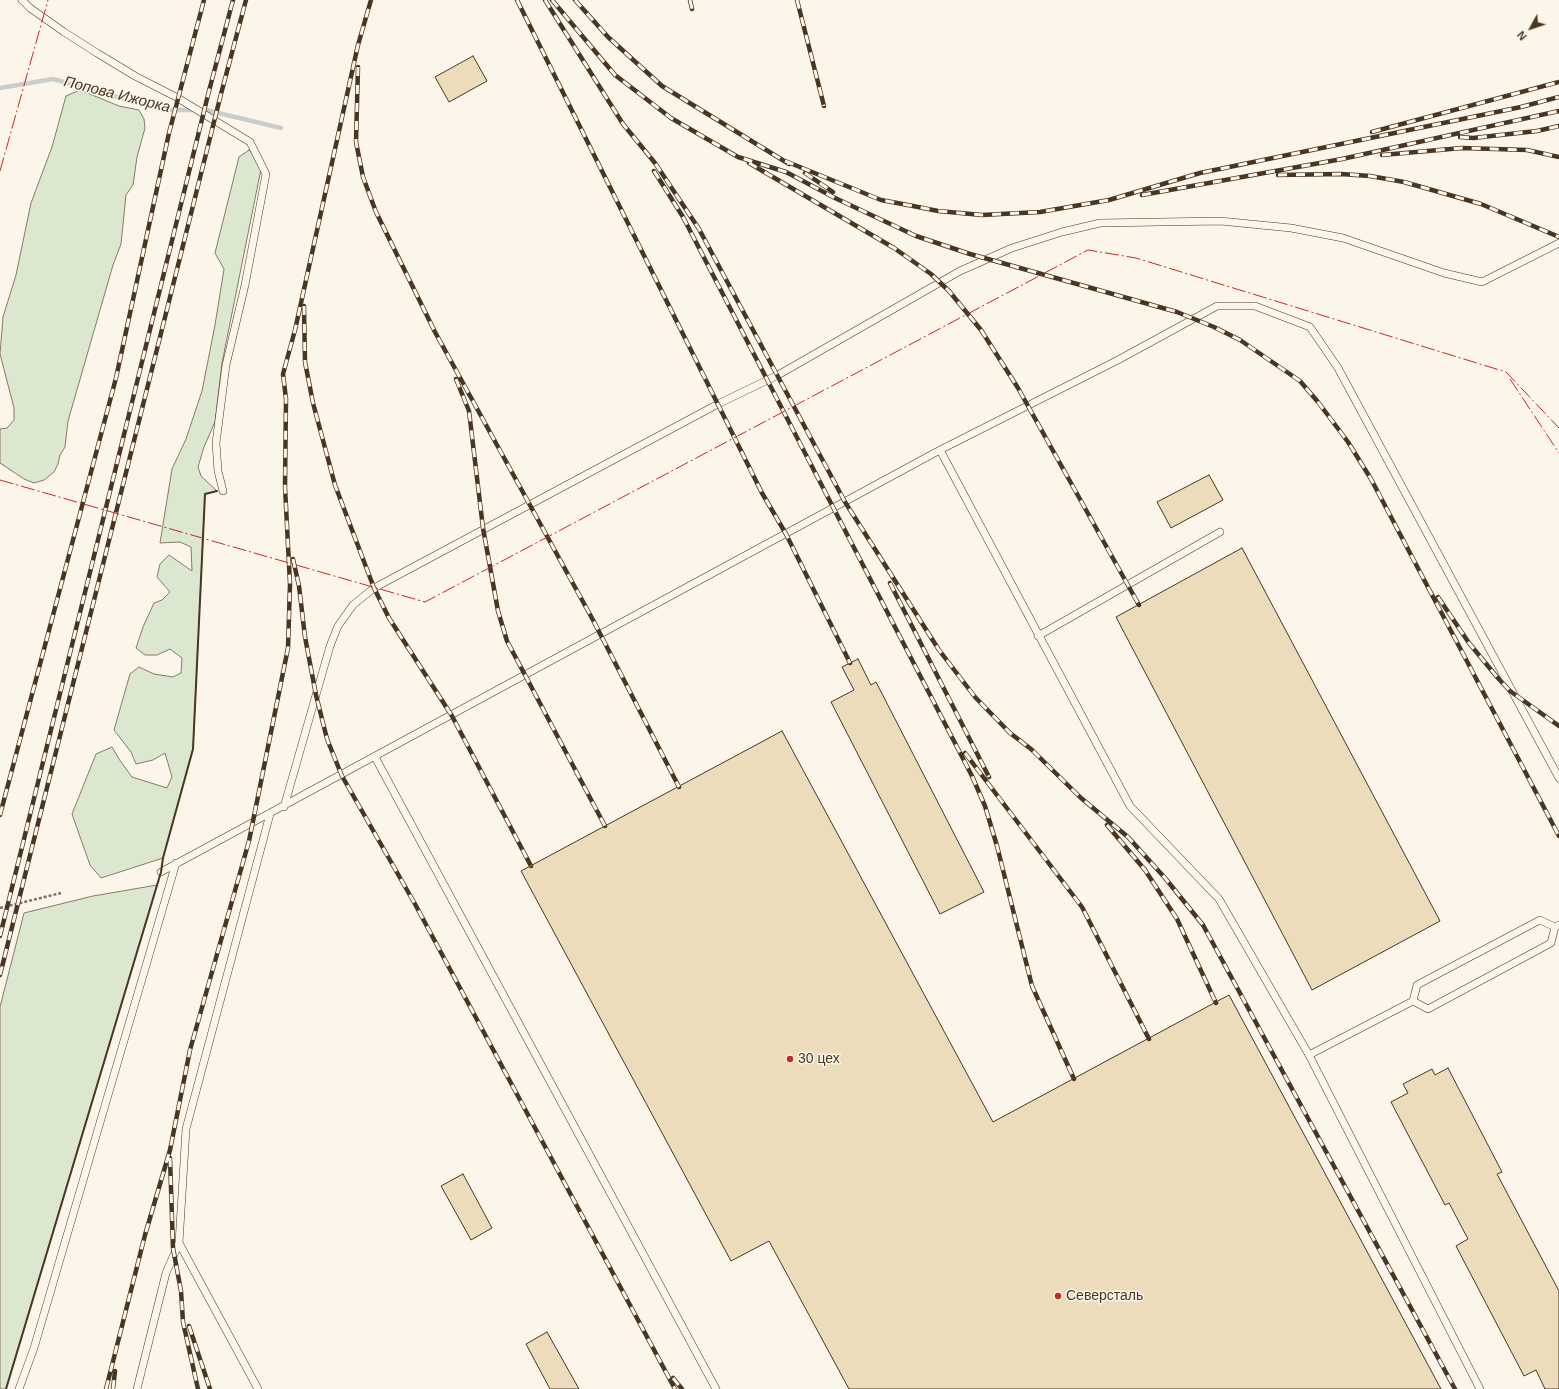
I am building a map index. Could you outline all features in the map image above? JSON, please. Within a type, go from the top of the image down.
[{"type":"lane","points":[[22,0],[30,8],[90,49],[135,76],[176,96],[250,142],[266,174],[245,285],[226,365],[216,443],[218,470],[223,491]]},
{"type":"lane","points":[[284,807],[330,646],[338,626],[353,605],[374,588],[483,528],[718,404],[778,375],[960,271],[1000,254],[1062,232],[1100,223],[1220,221],[1291,228],[1343,238],[1444,273],[1482,282],[1559,243]]},
{"type":"lane","points":[[161,872],[284,807],[940,450],[1118,360],[1217,306],[1255,306],[1310,327],[1338,368],[1559,778]]},
{"type":"lane","points":[[940,450],[1130,806],[1219,899],[1309,1055],[1480,1389]]},
{"type":"lane","points":[[1038,636],[1220,532]]},
{"type":"lane","points":[[375,757],[716,1389]]},
{"type":"lane","points":[[137,1389],[166,1273],[179,1243],[186,1129],[270,814]]},
{"type":"lane","points":[[19,1389],[22,1376],[34,1348],[176,863]]},
{"type":"lane","points":[[1309,1055],[1413,1001],[1417,986],[1540,920],[1557,926],[1551,943],[1428,1009],[1413,1001]]},
{"type":"lane","points":[[179,1243],[258,1389]]},
{"type":"path","points":[[0,908],[61,893]]},
{"type":"green space","points":[[80,90],[119,106],[139,110],[144,119],[145,128],[137,157],[133,185],[126,195],[121,244],[113,265],[68,421],[65,447],[60,455],[54,472],[44,480],[34,483],[24,479],[0,463],[0,429],[7,428],[14,420],[14,408],[0,354],[3,317],[16,275],[31,203],[52,147],[66,96]]},
{"type":"green space","points":[[249,150],[254,155],[261,169],[222,363],[215,422],[204,447],[198,467],[201,476],[217,491],[205,494],[193,749],[163,858],[101,878],[90,865],[72,814],[96,754],[112,747],[132,777],[167,788],[172,777],[165,753],[153,760],[136,764],[131,752],[114,730],[130,674],[139,667],[154,674],[173,677],[181,673],[182,658],[170,649],[157,655],[145,655],[136,648],[143,627],[154,603],[162,600],[170,592],[157,577],[160,564],[169,555],[192,571],[191,547],[180,542],[160,543],[172,469],[186,439],[202,391],[215,325],[224,269],[215,253],[239,157]]},
{"type":"green space","points":[[157,885],[6,1389],[0,1389],[0,1007],[24,913],[93,896]]},
{"type":"building","points":[[473,56],[487,81],[449,102],[435,77]]},
{"type":"building","points":[[1209,475],[1223,500],[1171,528],[1157,502]]},
{"type":"building","points":[[1242,548],[1440,921],[1312,990],[1116,617]]},
{"type":"building","points":[[858,659],[871,685],[876,682],[984,892],[940,914],[831,702],[854,690],[842,667]]},
{"type":"building","name":"30 цех","points":[[782,731],[993,1122],[1229,995],[1441,1389],[849,1389],[769,1241],[731,1261],[521,871]]},
{"type":"building","points":[[1448,1068],[1502,1172],[1497,1174],[1559,1291],[1559,1389],[1545,1389],[1536,1370],[1524,1376],[1456,1246],[1468,1239],[1449,1203],[1445,1205],[1391,1102],[1408,1093],[1403,1084],[1432,1069],[1435,1075]]},
{"type":"building","points":[[463,1174],[492,1228],[471,1240],[441,1186]]},
{"type":"building","points":[[547,1332],[579,1389],[550,1389],[526,1344]]},
{"type":"waterway","name":"Попова Ижорка","points":[[0,88],[53,79],[164,110],[206,110],[281,128]]},
{"type":"railway","points":[[0,815],[116,378],[169,133],[204,0]]},
{"type":"railway","points":[[0,936],[209,91],[233,0]]},
{"type":"railway","points":[[0,975],[221,94],[246,0]]},
{"type":"railway","points":[[106,1389],[145,1235],[170,1150],[190,1050],[249,841],[288,648],[290,584],[285,487],[286,399],[283,374],[295,330],[358,45],[371,0]]},
{"type":"railway","points":[[517,0],[762,493],[786,534],[850,663]]},
{"type":"railway","points":[[545,0],[623,124],[655,163],[699,229],[845,502],[939,650],[975,697],[1010,733],[1031,749],[1081,798],[1128,837],[1165,878],[1203,925],[1455,1389]]},
{"type":"railway","points":[[552,0],[615,75],[671,118],[738,157],[786,172],[835,198],[916,236],[970,254],[1177,312],[1214,327],[1240,340],[1300,381],[1348,442],[1371,479],[1559,836]]},
{"type":"railway","points":[[575,0],[608,37],[662,86],[789,164]]},
{"type":"railway","points":[[690,0],[692,9]]},
{"type":"railway","points":[[797,0],[824,106]]},
{"type":"railway","points":[[358,67],[356,142],[363,177],[376,212],[435,332],[593,620],[679,787]]},
{"type":"railway","points":[[1372,132],[1559,82]]},
{"type":"railway","points":[[785,161],[881,200],[938,211],[982,215],[1040,212],[1109,200],[1200,173],[1521,107],[1559,97]]},
{"type":"railway","points":[[1142,195],[1342,159],[1559,111]]},
{"type":"railway","points":[[1460,137],[1473,138],[1537,131],[1559,126]]},
{"type":"railway","points":[[1382,155],[1462,148],[1527,150],[1559,157]]},
{"type":"railway","points":[[749,163],[894,248],[931,274],[949,291],[981,330],[1018,388],[1139,605]]},
{"type":"railway","points":[[654,171],[683,217],[972,776],[985,806],[997,846],[1032,986],[1074,1079]]},
{"type":"railway","points":[[805,173],[833,192]]},
{"type":"railway","points":[[1278,175],[1341,174],[1370,176],[1404,182],[1481,204],[1559,237]]},
{"type":"railway","points":[[304,306],[305,362],[313,403],[335,485],[374,588],[389,618],[452,716],[531,866]]},
{"type":"railway","points":[[456,379],[469,411],[483,528],[498,611],[507,641],[605,826]]},
{"type":"railway","points":[[293,559],[299,586],[305,637],[316,695],[327,739],[342,776],[415,904],[675,1389]]},
{"type":"railway","points":[[890,583],[989,777]]},
{"type":"railway","points":[[1438,597],[1469,643],[1510,691],[1559,726]]},
{"type":"railway","points":[[965,753],[1082,907],[1149,1039]]},
{"type":"railway","points":[[1107,825],[1145,870],[1177,919],[1216,1003]]},
{"type":"railway","points":[[170,1158],[173,1248],[181,1291],[183,1322],[198,1389]]},
{"type":"railway","points":[[189,1326],[210,1389]]},
{"type":"railway","points":[[113,1389],[115,1371]]},
{"type":"railway","points":[[673,1378],[682,1389]]},
{"type":"wall","points":[[6,1389],[161,872],[163,858],[193,749],[205,494],[217,491]]},
{"type":"power","points":[[0,171],[48,0]]},
{"type":"power","points":[[0,480],[425,602],[1088,250],[1136,258],[1506,372],[1559,428]]},
{"type":"power","points":[[1510,379],[1559,453]]},
{"type":"place","name":"30 цех","points":[[790,1059]]},
{"type":"place","name":"Северсталь","points":[[1058,1296]]}]
